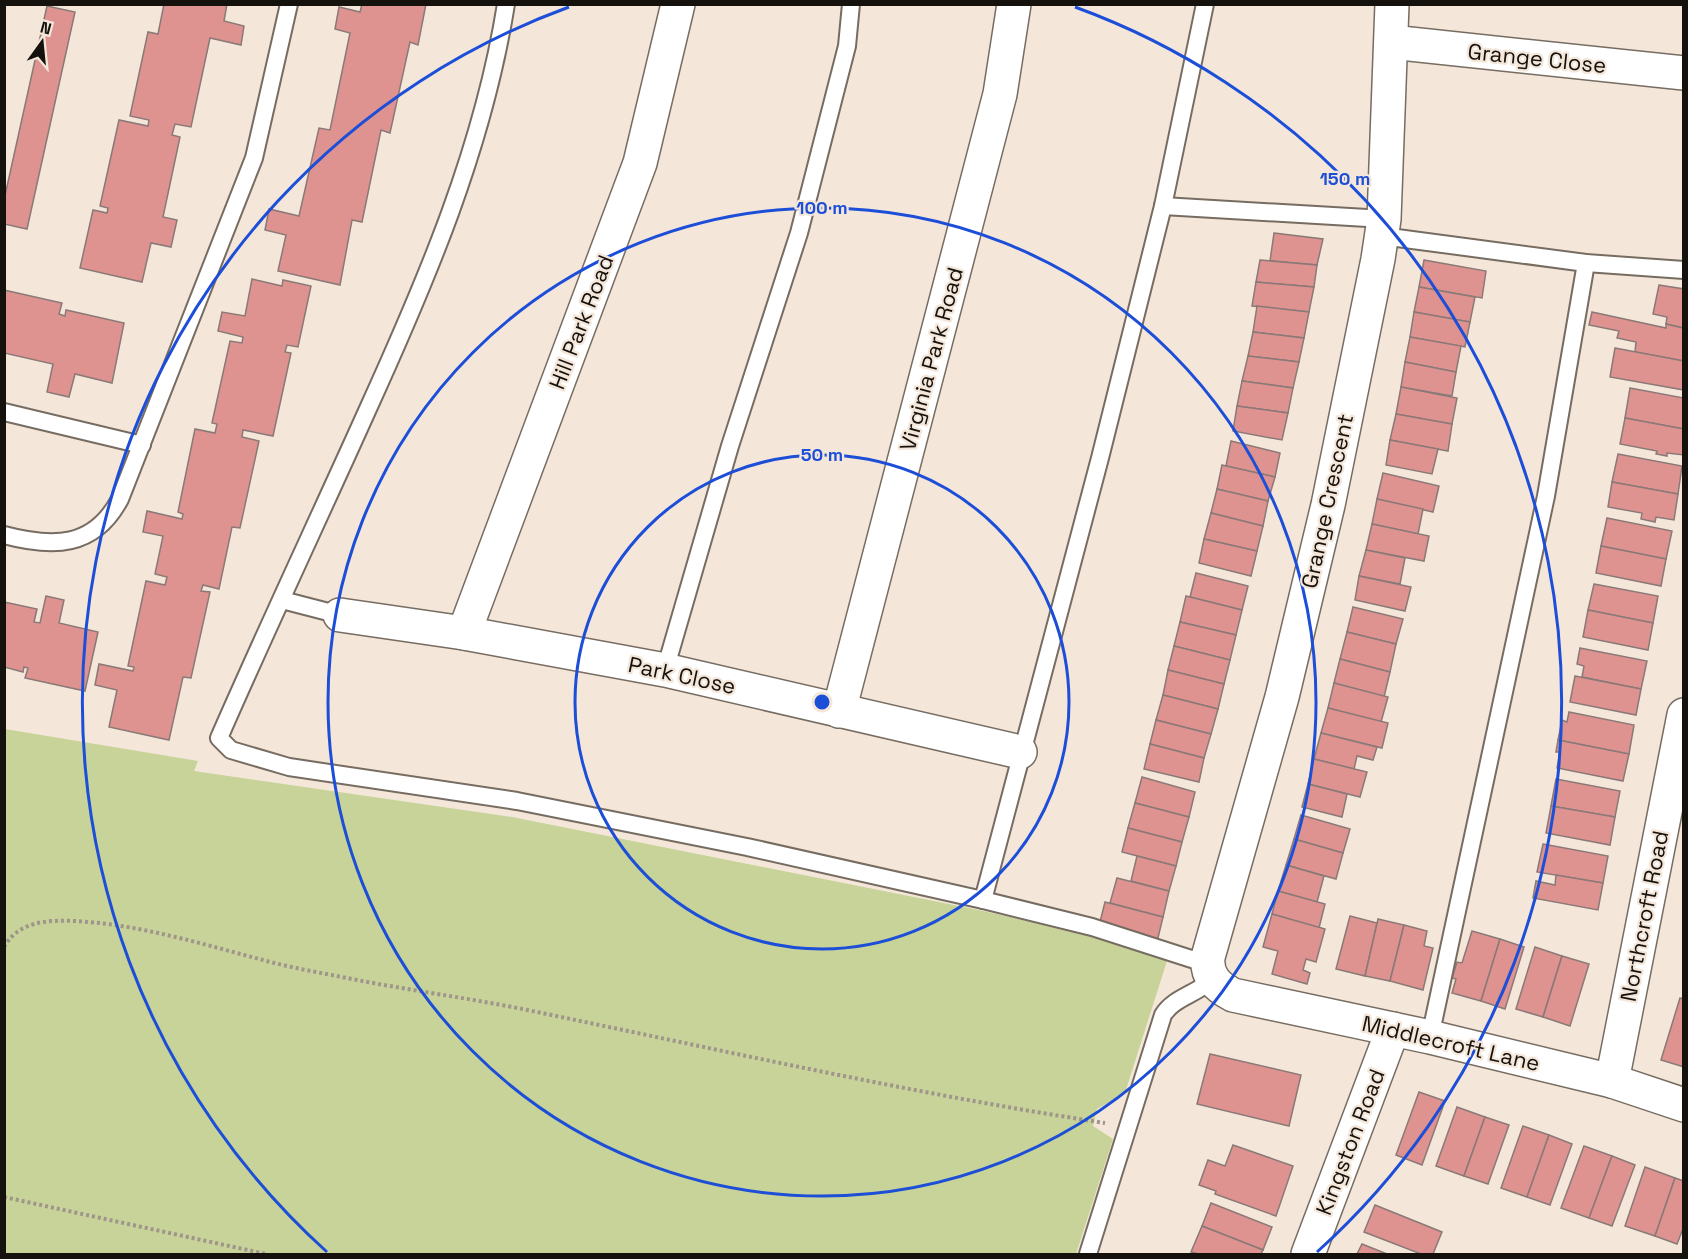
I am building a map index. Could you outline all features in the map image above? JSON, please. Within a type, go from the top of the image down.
[{"type":"street","name":"Hill Park Road","points":[[464,633],[640,163],[678,4]]},
{"type":"street","name":"Virginia Park Road","points":[[839,711],[1000,94],[1014,4]]},
{"type":"street","name":"Grange Crescent","points":[[1212,976],[1328,505],[1383,228],[1392,4]]},
{"type":"street","name":"Grange Close","points":[[1390,42],[1683,73]]},
{"type":"street","name":"Park Close","points":[[340,615],[464,633],[665,670],[1020,752]]},
{"type":"street","name":"Northcroft Road","points":[[1612,1081],[1683,716]]},
{"type":"street","name":"Middlecroft Lane","points":[[1212,976],[1244,998],[1430,1037],[1612,1081],[1683,1105]]},
{"type":"street","name":"Kingston Road","points":[[1308,1254],[1393,1029]]},
{"type":"lane","points":[[4,535],[38,542],[63,543],[93,531],[114,511],[254,158],[289,4]]},
{"type":"lane","points":[[506,4],[497,64],[459,193],[407,322],[219,738],[231,750],[289,766],[518,801],[747,847],[983,900],[1092,927],[1212,976],[1206,986],[1170,1006],[1163,1015],[1088,1254]]},
{"type":"lane","points":[[665,670],[730,446],[799,233],[847,46],[851,4]]},
{"type":"lane","points":[[983,900],[1020,752],[1100,458],[1163,206],[1204,4]]},
{"type":"lane","points":[[1163,206],[1383,228],[1586,263],[1683,270]]},
{"type":"lane","points":[[1430,1037],[1546,496],[1586,263]]},
{"type":"lane","points":[[4,412],[142,445]]},
{"type":"lane","points":[[282,600],[340,615]]},
{"type":"path","points":[[4,947],[15,933],[38,923],[71,921],[104,924],[204,944],[294,967],[538,1012],[640,1035],[933,1093],[1128,1128]]},
{"type":"path","points":[[4,1197],[266,1254]]},
{"type":"green space","points":[[5,729],[198,761],[194,771],[512,817],[969,908],[1083,933],[1167,961],[1125,1093],[1097,1109],[1093,1126],[1113,1139],[1076,1254],[5,1254]]},
{"type":"building","points":[[164,4],[227,4],[224,21],[244,26],[241,45],[210,38],[191,127],[175,124],[172,135],[180,137],[163,217],[177,220],[171,247],[151,243],[142,282],[80,268],[93,210],[107,213],[108,208],[100,206],[119,120],[148,126],[149,120],[130,116],[148,32],[158,34]]},
{"type":"building","points":[[362,4],[426,4],[418,45],[410,42],[390,133],[381,130],[362,222],[352,220],[340,285],[278,271],[286,235],[265,230],[269,209],[299,216],[319,128],[330,130],[350,33],[335,29],[339,7],[360,12]]},
{"type":"building","points":[[47,6],[75,12],[27,229],[4,224],[4,200]]},
{"type":"building","points":[[1274,233],[1323,239],[1317,265],[1270,261]]},
{"type":"building","points":[[1260,260],[1317,265],[1314,287],[1256,282]]},
{"type":"building","points":[[1424,260],[1486,271],[1482,298],[1419,287]]},
{"type":"building","points":[[252,279],[282,286],[283,280],[311,286],[298,347],[287,345],[285,352],[291,353],[273,436],[243,430],[242,437],[259,441],[240,528],[232,527],[219,589],[203,585],[201,591],[210,592],[191,678],[183,677],[169,740],[109,727],[117,690],[95,685],[99,664],[133,671],[134,667],[128,666],[146,581],[165,585],[167,577],[155,574],[163,536],[143,532],[147,511],[182,519],[183,514],[178,512],[195,429],[215,433],[217,424],[212,423],[230,341],[242,343],[243,337],[218,331],[222,312],[245,316]]},
{"type":"building","points":[[1256,282],[1314,287],[1309,312],[1252,306]]},
{"type":"building","points":[[1659,285],[1684,289],[1684,328],[1666,324],[1667,317],[1653,314]]},
{"type":"building","points":[[1419,287],[1475,297],[1470,322],[1414,312]]},
{"type":"building","points":[[4,290],[62,303],[59,314],[65,316],[66,310],[124,323],[112,383],[75,374],[69,397],[47,392],[53,364],[4,353]]},
{"type":"building","points":[[1257,306],[1309,312],[1304,338],[1253,332]]},
{"type":"building","points":[[1414,312],[1470,322],[1465,347],[1410,337]]},
{"type":"building","points":[[1592,312],[1666,328],[1666,324],[1683,328],[1684,361],[1635,352],[1636,342],[1617,338],[1619,331],[1589,325]]},
{"type":"building","points":[[1253,332],[1304,338],[1299,362],[1248,356]]},
{"type":"building","points":[[1410,337],[1461,346],[1456,372],[1405,362]]},
{"type":"building","points":[[1615,348],[1684,361],[1684,390],[1610,377]]},
{"type":"building","points":[[1248,356],[1299,362],[1293,388],[1242,381]]},
{"type":"building","points":[[1405,362],[1456,372],[1452,396],[1401,387]]},
{"type":"building","points":[[1242,381],[1293,388],[1288,413],[1237,406]]},
{"type":"building","points":[[1401,387],[1457,398],[1452,424],[1396,414]]},
{"type":"building","points":[[1630,388],[1684,398],[1684,429],[1625,418]]},
{"type":"building","points":[[1237,406],[1288,413],[1282,440],[1233,431]]},
{"type":"building","points":[[1396,414],[1452,424],[1448,451],[1390,440]]},
{"type":"building","points":[[1625,418],[1684,429],[1684,455],[1667,453],[1667,456],[1656,454],[1657,451],[1620,444]]},
{"type":"building","points":[[1390,440],[1438,449],[1432,474],[1386,465]]},
{"type":"building","points":[[1231,441],[1280,453],[1275,477],[1226,466]]},
{"type":"building","points":[[1618,454],[1682,466],[1678,494],[1612,482]]},
{"type":"building","points":[[1222,465],[1275,477],[1268,501],[1217,489]]},
{"type":"building","points":[[1383,473],[1439,486],[1433,512],[1377,499]]},
{"type":"building","points":[[1612,482],[1678,494],[1674,520],[1656,517],[1655,522],[1641,519],[1642,513],[1608,507]]},
{"type":"building","points":[[1217,489],[1268,501],[1263,526],[1211,513]]},
{"type":"building","points":[[1377,499],[1423,509],[1418,534],[1372,524]]},
{"type":"building","points":[[1211,513],[1263,526],[1257,551],[1204,539]]},
{"type":"building","points":[[1607,518],[1672,531],[1666,559],[1601,546]]},
{"type":"building","points":[[1372,524],[1429,536],[1424,561],[1366,550]]},
{"type":"building","points":[[1204,539],[1257,551],[1251,576],[1199,563]]},
{"type":"building","points":[[1601,546],[1666,559],[1661,586],[1596,573]]},
{"type":"building","points":[[1366,550],[1405,558],[1400,584],[1359,576]]},
{"type":"building","points":[[1196,573],[1248,586],[1242,610],[1190,597]]},
{"type":"building","points":[[1359,576],[1411,587],[1405,611],[1355,600]]},
{"type":"building","points":[[1594,584],[1658,596],[1653,623],[1588,610]]},
{"type":"building","points":[[46,596],[64,600],[59,623],[98,632],[85,691],[25,678],[28,668],[24,667],[23,672],[4,667],[4,602],[37,609],[34,622],[40,623]]},
{"type":"building","points":[[1186,596],[1242,610],[1236,635],[1180,622]]},
{"type":"building","points":[[1353,607],[1403,619],[1396,644],[1347,632]]},
{"type":"building","points":[[1588,610],[1653,623],[1648,650],[1583,637]]},
{"type":"building","points":[[1180,622],[1236,635],[1230,660],[1174,646]]},
{"type":"building","points":[[1347,632],[1396,644],[1390,672],[1340,659]]},
{"type":"building","points":[[1174,646],[1230,660],[1224,684],[1168,670]]},
{"type":"building","points":[[1580,648],[1647,661],[1641,689],[1582,677],[1584,666],[1577,664]]},
{"type":"building","points":[[1340,659],[1390,672],[1384,697],[1334,683]]},
{"type":"building","points":[[1168,670],[1224,684],[1218,709],[1163,695]]},
{"type":"building","points":[[1575,676],[1641,689],[1636,715],[1570,702]]},
{"type":"building","points":[[1334,683],[1388,697],[1381,722],[1328,708]]},
{"type":"building","points":[[1163,695],[1218,709],[1211,734],[1156,720]]},
{"type":"building","points":[[1328,708],[1388,723],[1382,748],[1321,733]]},
{"type":"building","points":[[1569,712],[1634,725],[1629,754],[1558,740],[1562,720],[1567,722]]},
{"type":"building","points":[[1156,720],[1211,734],[1204,758],[1150,744]]},
{"type":"building","points":[[1321,733],[1377,747],[1373,760],[1357,756],[1354,769],[1314,759]]},
{"type":"building","points":[[1558,740],[1629,754],[1623,781],[1557,768],[1560,752],[1556,752]]},
{"type":"building","points":[[1150,744],[1204,758],[1199,782],[1144,769]]},
{"type":"building","points":[[1314,759],[1367,772],[1360,797],[1308,784]]},
{"type":"building","points":[[1142,777],[1195,792],[1189,817],[1135,803]]},
{"type":"building","points":[[1556,779],[1620,791],[1615,817],[1551,806]]},
{"type":"building","points":[[1308,784],[1347,794],[1342,817],[1302,807]]},
{"type":"building","points":[[1135,803],[1189,817],[1182,842],[1128,828]]},
{"type":"building","points":[[1551,806],[1615,817],[1610,845],[1546,833]]},
{"type":"building","points":[[1301,815],[1350,829],[1343,853],[1294,839]]},
{"type":"building","points":[[1128,828],[1182,842],[1176,866],[1122,852]]},
{"type":"building","points":[[1294,839],[1343,853],[1336,879],[1286,865]]},
{"type":"building","points":[[1543,844],[1608,856],[1603,883],[1537,872]]},
{"type":"building","points":[[1137,856],[1176,866],[1169,891],[1131,881]]},
{"type":"building","points":[[1286,865],[1324,876],[1317,902],[1278,891]]},
{"type":"building","points":[[1556,875],[1603,883],[1598,910],[1533,898],[1536,881],[1555,885]]},
{"type":"building","points":[[1117,878],[1169,891],[1163,917],[1110,903]]},
{"type":"building","points":[[1278,891],[1325,904],[1319,928],[1272,914]]},
{"type":"building","points":[[1105,902],[1163,917],[1157,942],[1099,926]]},
{"type":"building","points":[[1272,914],[1325,929],[1316,962],[1306,959],[1303,970],[1310,973],[1307,984],[1272,974],[1278,951],[1263,947]]},
{"type":"building","points":[[1350,916],[1377,923],[1365,976],[1336,969]]},
{"type":"building","points":[[1378,919],[1404,925],[1390,981],[1365,976]]},
{"type":"building","points":[[1404,925],[1427,931],[1424,946],[1433,948],[1423,990],[1390,981]]},
{"type":"building","points":[[1472,931],[1500,939],[1481,1001],[1452,993],[1456,979],[1452,978],[1457,962],[1462,963]]},
{"type":"building","points":[[1500,939],[1524,947],[1505,1009],[1481,1001]]},
{"type":"building","points":[[1535,947],[1562,956],[1543,1017],[1516,1009]]},
{"type":"building","points":[[1562,956],[1589,964],[1570,1026],[1543,1017]]},
{"type":"building","points":[[1680,998],[1684,999],[1684,1067],[1661,1060]]},
{"type":"building","points":[[1210,1054],[1301,1075],[1289,1126],[1197,1104]]},
{"type":"building","points":[[1419,1092],[1445,1101],[1422,1165],[1396,1155]]},
{"type":"building","points":[[1457,1107],[1485,1117],[1464,1176],[1436,1166]]},
{"type":"building","points":[[1485,1117],[1509,1125],[1488,1184],[1464,1176]]},
{"type":"building","points":[[1523,1126],[1549,1135],[1527,1197],[1501,1188]]},
{"type":"building","points":[[1549,1135],[1572,1144],[1550,1205],[1527,1197]]},
{"type":"building","points":[[1233,1145],[1293,1166],[1276,1216],[1215,1194],[1216,1191],[1199,1185],[1208,1160],[1225,1166]]},
{"type":"building","points":[[1584,1146],[1612,1156],[1589,1218],[1561,1208]]},
{"type":"building","points":[[1612,1156],[1635,1165],[1612,1226],[1589,1218]]},
{"type":"building","points":[[1645,1167],[1675,1178],[1655,1236],[1625,1226]]},
{"type":"building","points":[[1675,1178],[1684,1181],[1684,1226],[1677,1244],[1655,1236]]},
{"type":"building","points":[[1211,1203],[1272,1227],[1263,1250],[1202,1226]]},
{"type":"building","points":[[1375,1205],[1442,1232],[1433,1254],[1421,1254],[1364,1232]]},
{"type":"building","points":[[1202,1226],[1263,1250],[1261,1254],[1191,1252]]},
{"type":"building","points":[[1362,1244],[1387,1254],[1357,1254]]}]
